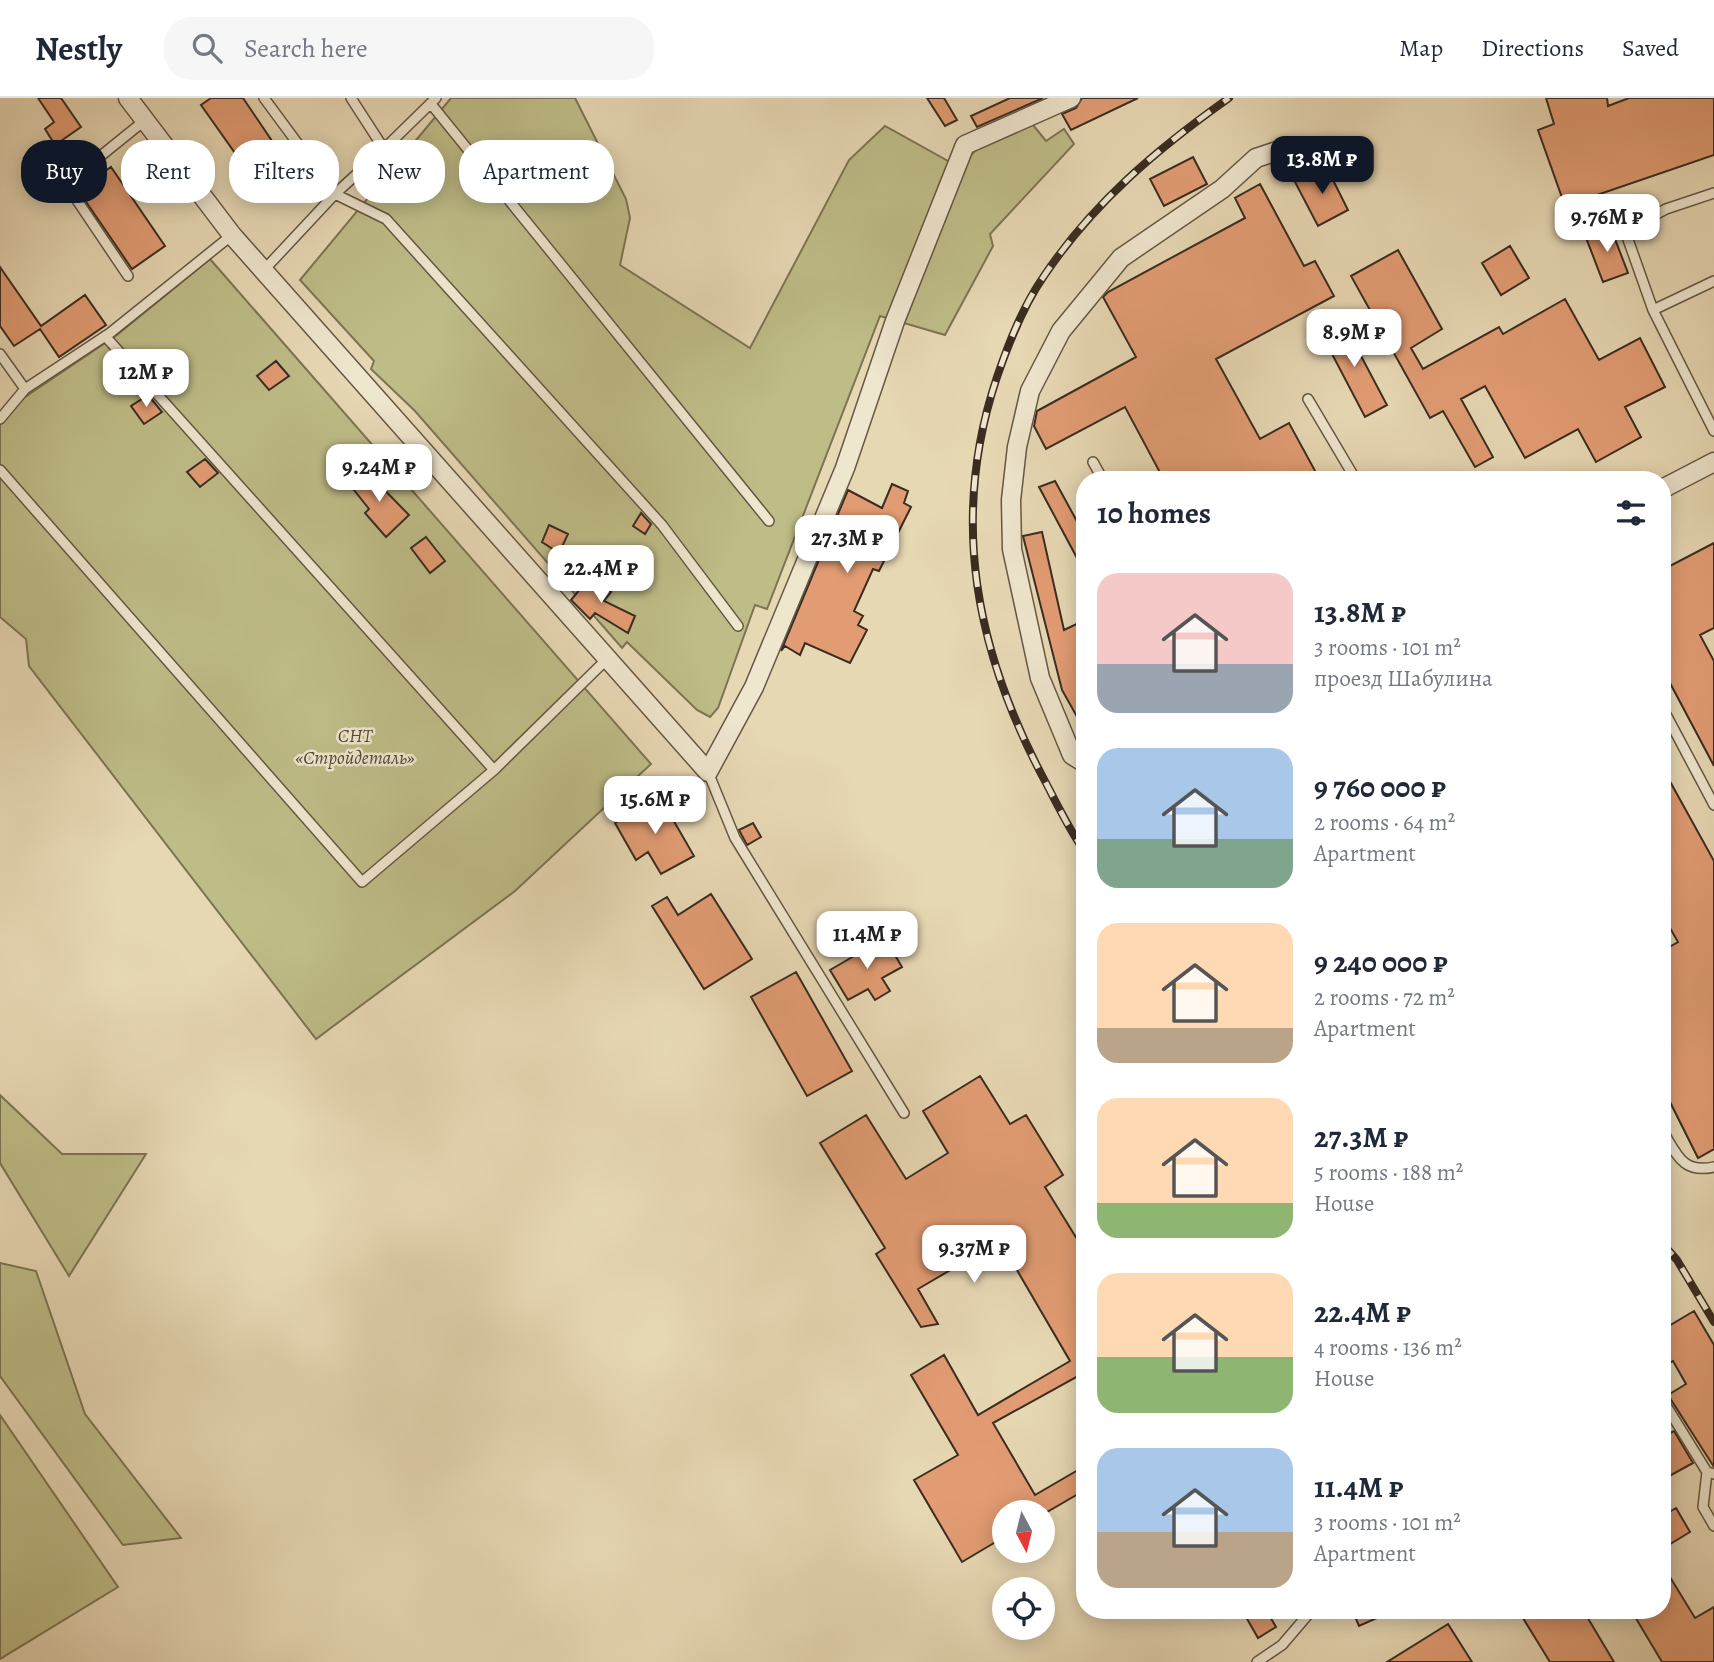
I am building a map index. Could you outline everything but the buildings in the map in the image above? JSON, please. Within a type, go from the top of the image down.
[{"type":"street","points":[[128,98],[232,235],[708,772],[754,687],[840,481],[895,321],[965,145],[1071,98]]},
{"type":"street","points":[[1076,757],[1072,755],[1041,678],[1012,549],[1011,500],[1017,447],[1030,391],[1061,331],[1121,258],[1222,189],[1256,158],[1283,149]]},
{"type":"street","points":[[1671,484],[1714,462]]},
{"type":"lane","points":[[264,98],[295,140]]},
{"type":"lane","points":[[351,98],[378,140]]},
{"type":"lane","points":[[393,140],[434,101],[769,520]]},
{"type":"lane","points":[[128,276],[66,184],[144,121]]},
{"type":"lane","points":[[339,190],[353,177]]},
{"type":"lane","points":[[1714,193],[1666,209],[1625,231],[1653,310],[1714,431]]},
{"type":"lane","points":[[339,196],[386,219],[662,525],[738,626]]},
{"type":"lane","points":[[264,270],[327,203]]},
{"type":"lane","points":[[0,419],[25,389],[105,337],[232,235]]},
{"type":"lane","points":[[1653,310],[1714,281]]},
{"type":"lane","points":[[105,337],[494,770]]},
{"type":"lane","points":[[0,354],[25,389]]},
{"type":"lane","points":[[1308,399],[1351,471]]},
{"type":"lane","points":[[1093,462],[1098,471]]},
{"type":"lane","points":[[0,470],[362,883],[494,770],[608,658]]},
{"type":"lane","points":[[1671,724],[1714,805]]},
{"type":"lane","points":[[708,772],[735,838],[904,1112]]},
{"type":"lane","points":[[1671,1143],[1688,1167],[1699,1170],[1714,1167]]},
{"type":"lane","points":[[1671,1413],[1710,1473],[1703,1507],[1714,1526]]},
{"type":"lane","points":[[1257,1662],[1282,1645],[1304,1619]]},
{"type":"green space","points":[[451,98],[575,98],[596,140],[459,140],[459,203],[614,203],[614,175],[626,199],[630,218],[620,265],[750,348],[849,160],[885,126],[959,167],[987,139],[1029,120],[1046,141],[1064,129],[1074,144],[990,234],[993,246],[945,335],[880,316],[767,609],[755,605],[718,708],[710,717],[697,710],[627,642],[622,648],[415,411],[371,369],[374,361],[300,280],[364,203],[445,203],[445,140],[416,140]]},
{"type":"green space","name":"СНТ «Стройдеталь»","points":[[210,259],[651,764],[515,891],[316,1039],[29,666],[26,639],[0,617],[0,414],[117,335]]},
{"type":"green space","points":[[0,1095],[62,1154],[146,1154],[69,1276],[0,1163]]},
{"type":"green space","points":[[0,1263],[36,1271],[85,1414],[181,1538],[123,1545],[0,1376]]},
{"type":"green space","points":[[0,1415],[118,1587],[0,1659]]},
{"type":"railway","points":[[1076,839],[1022,734],[1002,685],[987,635],[977,585],[973,534],[975,482],[982,430],[997,377],[1017,325],[1036,288],[1063,249],[1105,201],[1152,157],[1229,98]]},
{"type":"railway","points":[[1671,1253],[1714,1322]]}]
